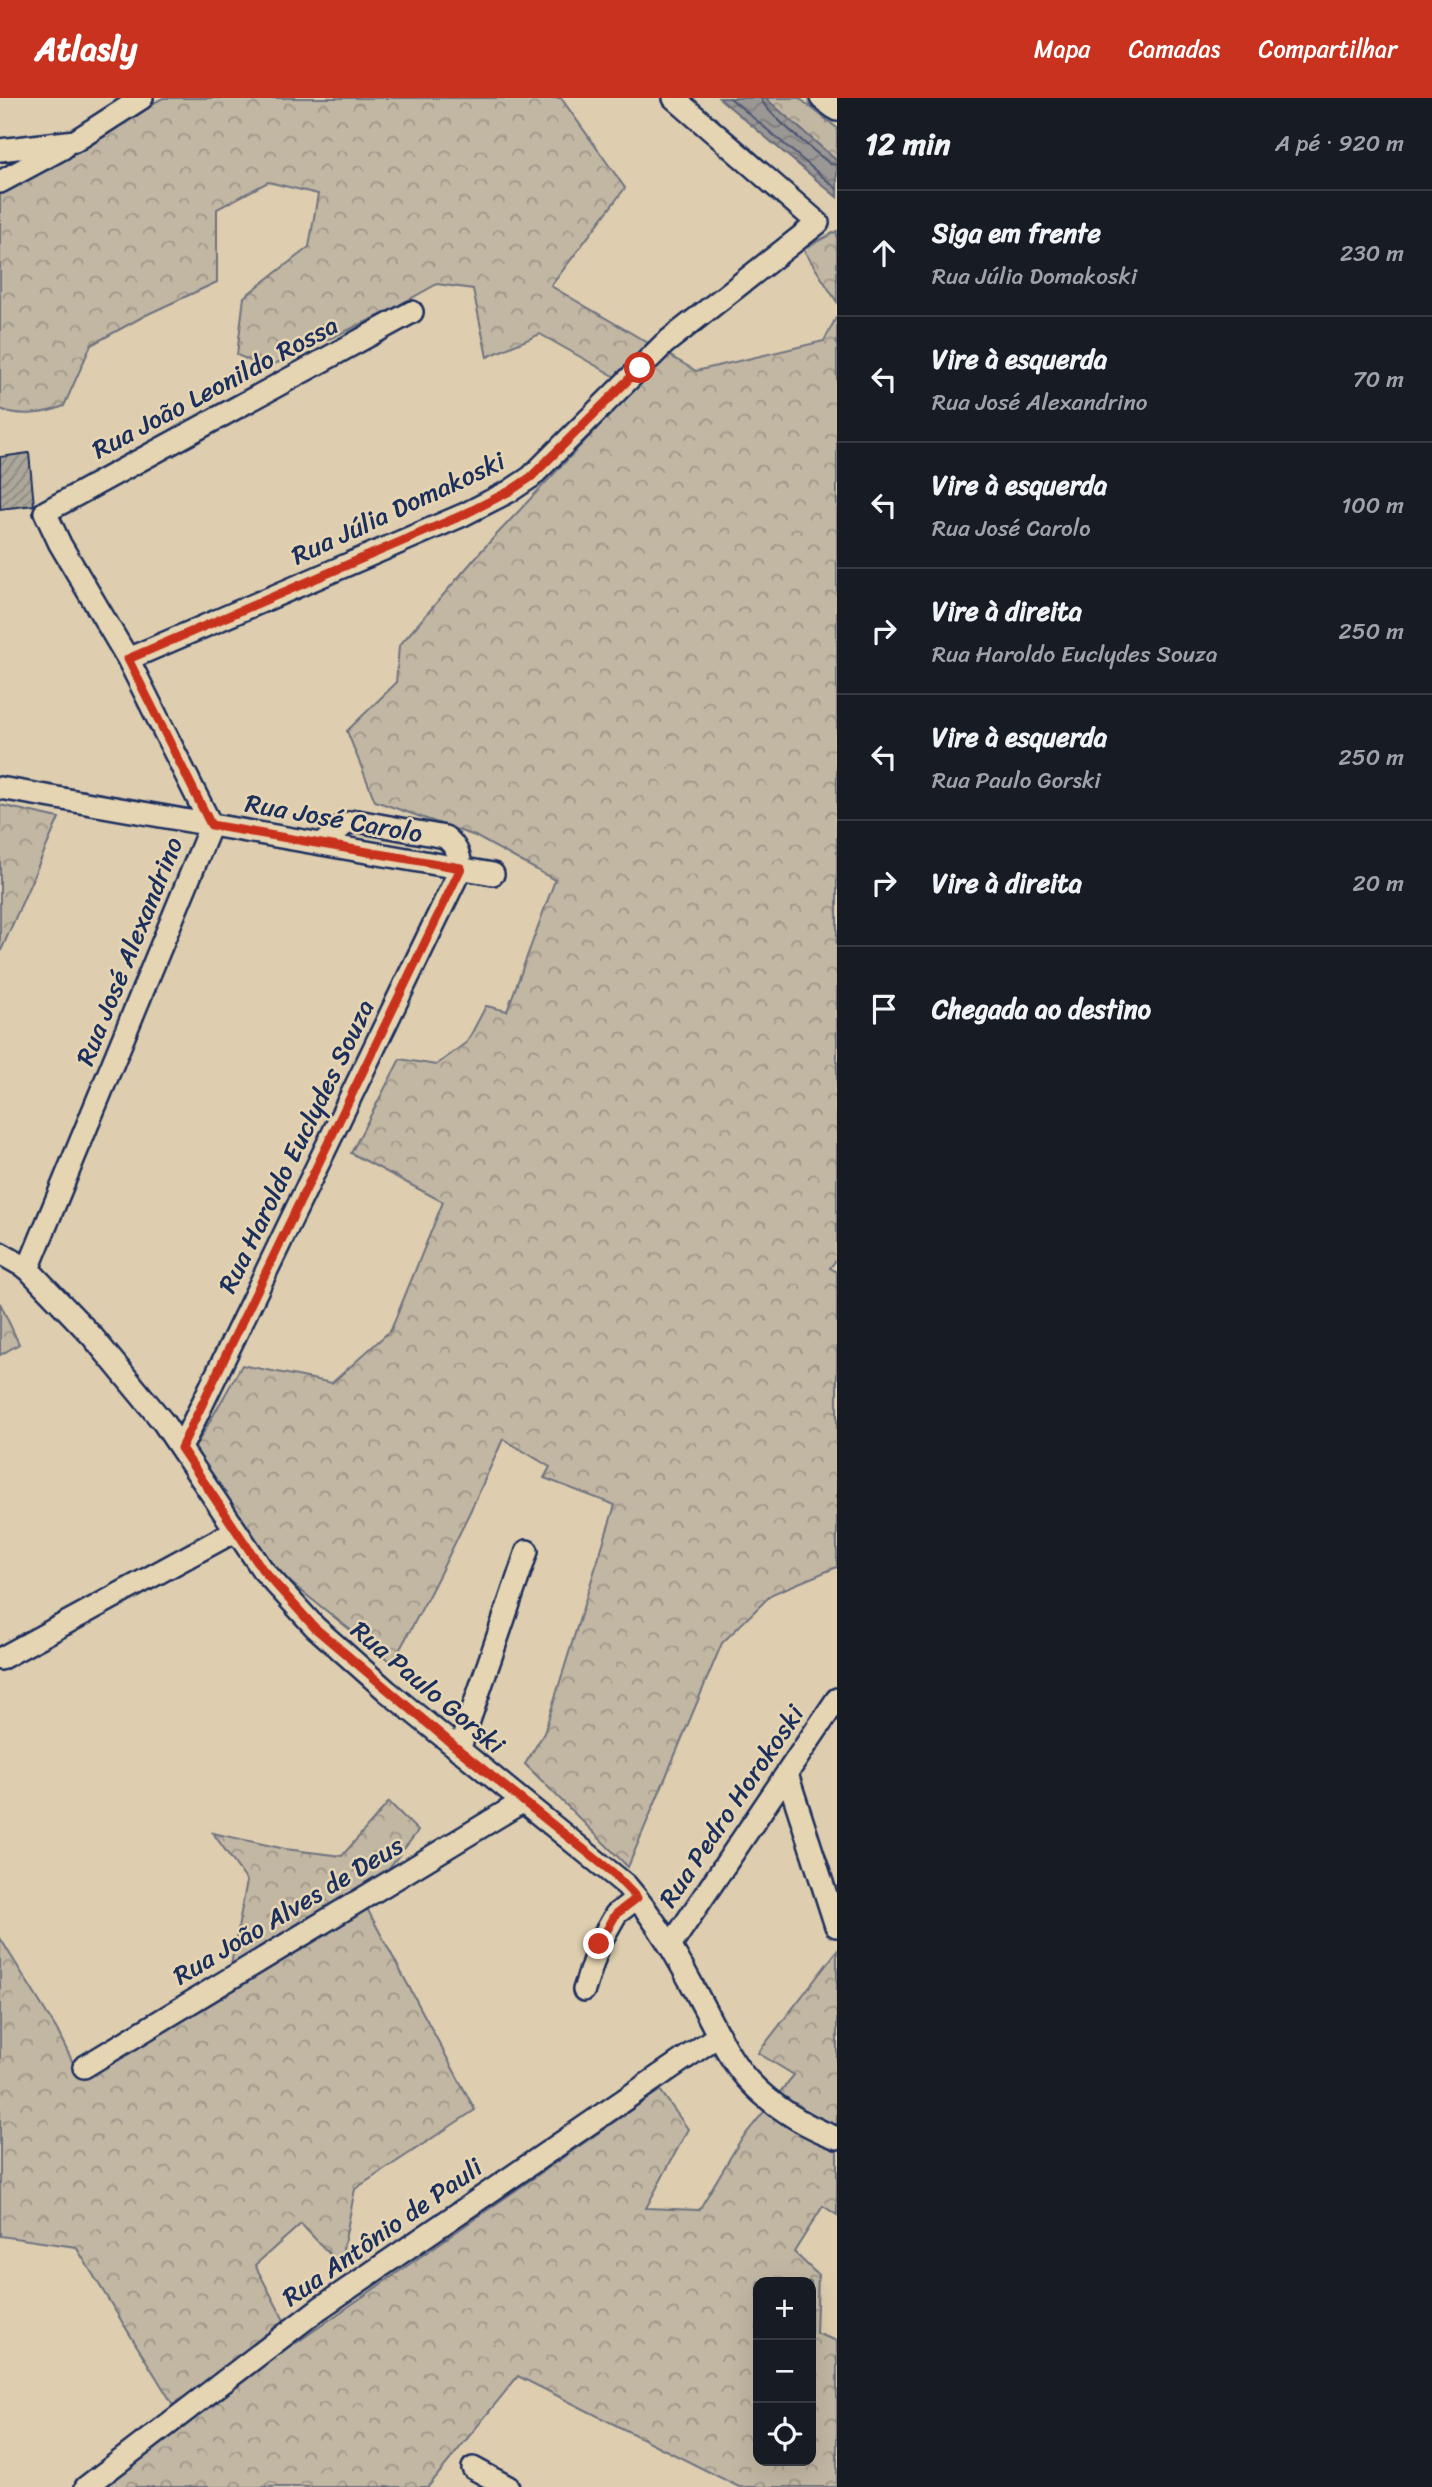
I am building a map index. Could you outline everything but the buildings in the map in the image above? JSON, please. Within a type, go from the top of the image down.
[{"type":"street","points":[[0,182],[75,141],[142,98]]},
{"type":"street","name":"Rua Júlia Domakoski","points":[[128,659],[463,515],[510,491],[545,464],[664,344],[818,223],[674,98]]},
{"type":"street","points":[[821,98],[837,110]]},
{"type":"street","points":[[0,150],[75,141]]},
{"type":"street","name":"Rua João Leonildo Rossa","points":[[45,512],[412,312]]},
{"type":"street","name":"Rua José Alexandrino","points":[[28,1269],[211,825],[128,659],[60,544],[45,512]]},
{"type":"street","name":"Rua José Carolo","points":[[0,788],[493,874]]},
{"type":"street","points":[[322,844],[345,824],[357,821],[445,837],[460,855],[461,868]]},
{"type":"street","name":"Rua Haroldo Euclydes Souza","points":[[181,1448],[461,868]]},
{"type":"street","name":"Rua Paulo Gorski","points":[[0,1253],[28,1269],[92,1336],[181,1448],[262,1569],[315,1628],[522,1802],[612,1872],[637,1898],[671,1945],[719,2035],[746,2078],[779,2109],[837,2138]]},
{"type":"street","points":[[0,1659],[235,1531]]},
{"type":"street","points":[[459,1750],[527,1551]]},
{"type":"street","name":"Rua Pedro Horokoski","points":[[671,1945],[837,1699]]},
{"type":"street","points":[[787,1774],[836,1926]]},
{"type":"street","name":"Rua João Alves de Deus","points":[[83,2067],[522,1802]]},
{"type":"street","points":[[584,1990],[599,1944],[616,1914],[637,1898]]},
{"type":"street","name":"Rua Antônio de Pauli","points":[[86,2487],[320,2308],[719,2035]]},
{"type":"street","points":[[473,2468],[508,2487]]},
{"type":"green space","points":[[163,98],[561,98],[625,188],[551,286],[696,371],[824,341],[837,316],[837,1259],[830,1268],[837,1272],[837,1567],[772,1594],[722,1643],[628,1867],[525,1764],[544,1733],[615,1505],[544,1478],[550,1467],[503,1439],[450,1553],[392,1663],[270,1566],[194,1449],[242,1365],[332,1383],[391,1330],[443,1202],[351,1153],[400,1059],[436,1065],[467,1042],[486,1006],[507,1011],[555,880],[475,836],[375,801],[347,731],[396,683],[399,646],[483,549],[635,388],[540,334],[487,357],[473,289],[437,284],[383,314],[266,368],[237,355],[244,297],[309,247],[318,194],[268,182],[217,209],[217,282],[146,315],[91,345],[64,406],[32,414],[0,409],[0,186]]},
{"type":"green space","points":[[765,98],[799,98],[837,128],[837,161]]},
{"type":"green space","points":[[837,231],[837,302],[803,249]]},
{"type":"green space","points":[[0,805],[59,818],[0,953]]},
{"type":"green space","points":[[0,1303],[19,1344],[0,1355]]},
{"type":"green space","points":[[389,1802],[418,1831],[363,1901],[475,2110],[355,2189],[340,2265],[301,2224],[255,2265],[296,2343],[660,2090],[688,2129],[646,2208],[699,2210],[740,2141],[794,2075],[758,2053],[837,1951],[837,2215],[823,2206],[794,2252],[818,2275],[816,2333],[837,2341],[837,2487],[739,2487],[518,2376],[428,2487],[104,2487],[185,2424],[76,2247],[0,2236],[0,1938],[57,2030],[79,2075],[226,1991],[247,1881],[213,1833],[285,1849],[342,1856]]},
{"type":"water","points":[[719,98],[765,98],[837,161],[837,197]]},
{"type":"route","points":[[599,1944],[616,1914],[637,1898],[612,1872],[522,1802],[315,1628],[262,1569],[181,1448],[461,868],[211,825],[128,659],[463,515],[510,491],[545,464],[640,368]]}]
